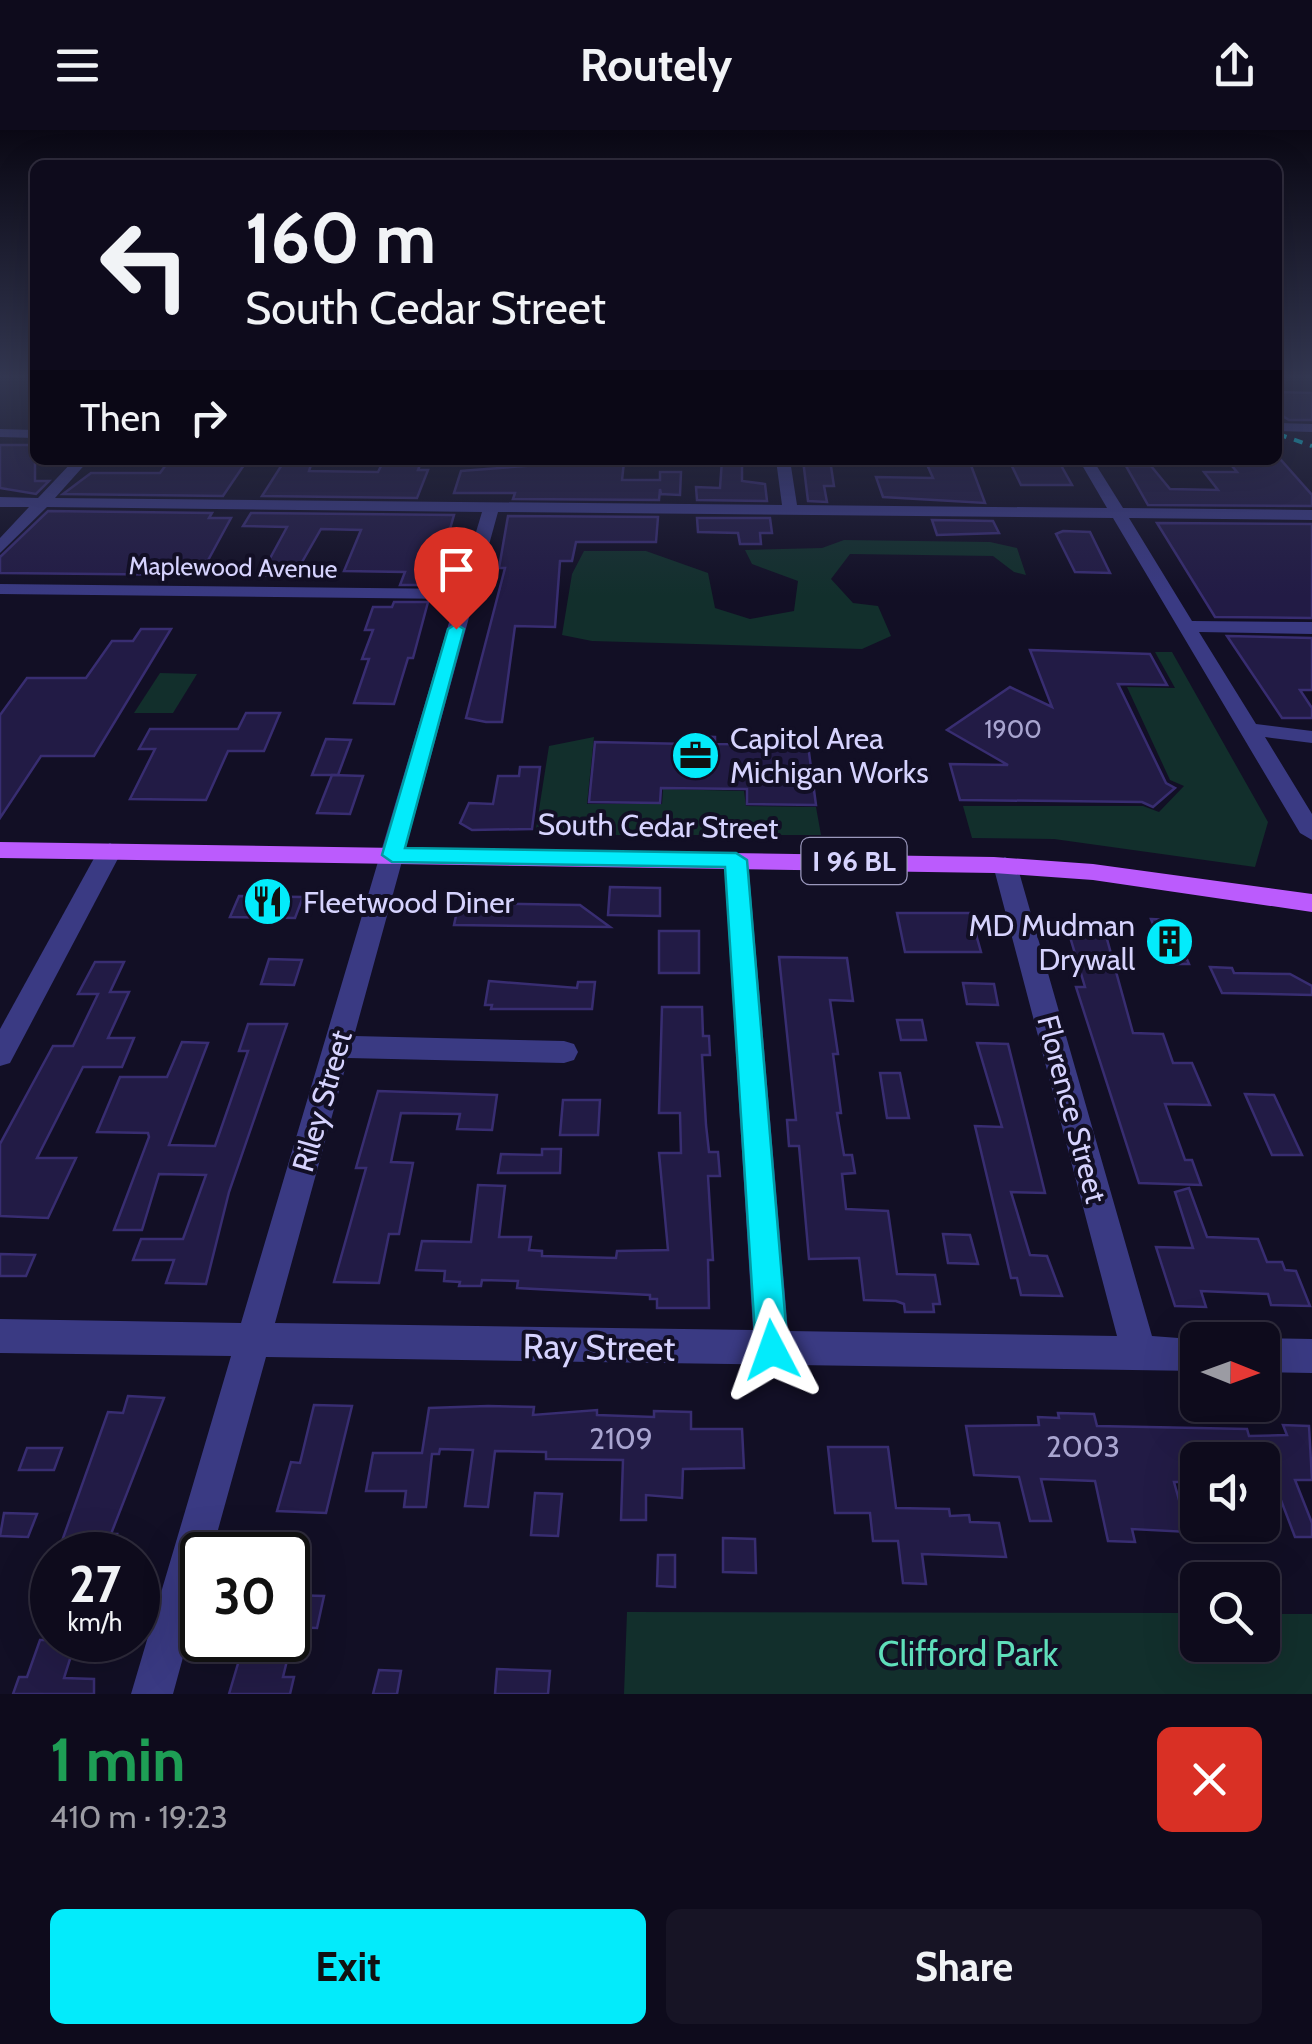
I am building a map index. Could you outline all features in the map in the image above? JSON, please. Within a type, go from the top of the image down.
[{"type":"main road","name":"South Cedar Street","points":[[0,850],[1005,865],[1127,876],[1312,902]]},
{"type":"street","points":[[0,548],[77,465]]},
{"type":"street","points":[[785,465],[790,510]]},
{"type":"street","points":[[1089,465],[1312,833]]},
{"type":"street","points":[[0,502],[1312,515]]},
{"type":"street","name":"Riley Street","points":[[152,1694],[491,507]]},
{"type":"street","name":"Maplewood Avenue","points":[[0,589],[466,594]]},
{"type":"street","points":[[1185,626],[1312,628]]},
{"type":"street","points":[[1248,729],[1312,737]]},
{"type":"street","points":[[0,1055],[110,851]]},
{"type":"street","points":[[736,860],[772,1350]]},
{"type":"street","name":"Florence Street","points":[[1005,865],[1138,1353]]},
{"type":"street","points":[[338,1047],[564,1052]]},
{"type":"street","name":"Ray Street","points":[[0,1336],[1180,1354]]},
{"type":"street","points":[[1280,1355],[1312,1356]]},
{"type":"green space","points":[[844,540],[990,542],[1017,548],[1026,575],[1014,572],[993,556],[850,554],[831,579],[853,603],[878,606],[891,636],[862,649],[592,641],[562,635],[572,574],[584,551],[646,551],[708,573],[715,608],[750,619],[794,611],[798,581],[752,564],[745,550],[822,548]]},
{"type":"green space","points":[[1155,652],[1172,652],[1268,822],[1255,867],[1054,839],[972,838],[963,806],[1143,806],[1159,812],[1184,786],[1170,780],[1127,687],[1175,688]]},
{"type":"green space","points":[[160,673],[197,674],[173,713],[134,713]]},
{"type":"green space","points":[[594,737],[587,804],[662,804],[663,789],[744,791],[746,806],[816,807],[821,835],[535,835],[549,746]]},
{"type":"green space","name":"Clifford Park","points":[[627,1612],[1180,1613],[1180,1662],[1280,1662],[1280,1614],[1312,1614],[1312,1694],[624,1694]]},
{"type":"building","points":[[0,450],[30,450],[35,481],[49,481],[36,494],[0,488]]},
{"type":"building","points":[[1282,461],[1312,495],[1312,506],[1148,505],[1126,466],[1151,466],[1170,489],[1218,490],[1204,472],[1237,472],[1231,465],[1282,465]]},
{"type":"building","points":[[166,465],[244,465],[223,496],[63,494],[91,473],[160,473]]},
{"type":"building","points":[[282,465],[311,465],[309,471],[378,472],[382,465],[420,465],[418,470],[428,470],[417,498],[262,496]]},
{"type":"building","points":[[538,465],[624,465],[622,480],[660,480],[660,472],[681,472],[680,495],[661,494],[660,489],[659,500],[513,499],[515,493],[454,493],[461,471]]},
{"type":"building","points":[[722,465],[742,465],[742,481],[765,484],[767,501],[697,500],[696,487],[720,488]]},
{"type":"building","points":[[804,465],[831,465],[834,486],[824,486],[827,502],[808,501]]},
{"type":"building","points":[[927,465],[971,465],[985,503],[883,497],[876,477],[933,478]]},
{"type":"building","points":[[1011,465],[1061,465],[1072,485],[1021,485]]},
{"type":"building","points":[[48,511],[212,513],[209,518],[231,518],[200,575],[0,573],[0,557]]},
{"type":"building","points":[[251,513],[454,515],[434,585],[400,585],[405,572],[344,571],[361,530],[321,529],[294,576],[261,575],[287,527],[243,526]]},
{"type":"building","points":[[508,516],[658,517],[656,542],[576,542],[572,561],[560,561],[555,627],[515,626],[502,722],[486,722],[466,718],[505,568],[499,568]]},
{"type":"building","points":[[697,518],[770,518],[772,533],[760,533],[761,544],[740,544],[738,533],[698,532]]},
{"type":"building","points":[[932,520],[993,521],[999,533],[937,535]]},
{"type":"building","points":[[1157,523],[1312,524],[1312,618],[1215,617]]},
{"type":"building","points":[[1090,532],[1110,573],[1075,572],[1056,534]]},
{"type":"building","points":[[394,602],[428,602],[413,658],[408,658],[394,704],[354,703],[369,659],[362,659],[373,630],[365,630],[373,607],[392,607]]},
{"type":"building","points":[[141,629],[171,629],[94,756],[41,756],[0,818],[0,715],[27,678],[86,678],[112,641],[133,641]]},
{"type":"building","points":[[1227,636],[1312,638],[1312,690],[1300,690],[1312,708],[1312,718],[1282,718]]},
{"type":"building","points":[[1030,650],[1150,654],[1167,685],[1118,684],[1166,783],[1175,788],[1153,807],[1142,802],[960,800],[950,764],[1008,765],[947,730],[1010,687],[1052,707]]},
{"type":"building","points":[[246,713],[280,713],[264,751],[228,751],[206,800],[130,799],[155,749],[139,749],[150,729],[238,729]]},
{"type":"building","points":[[688,736],[715,737],[715,744],[808,745],[816,805],[747,804],[747,789],[661,788],[660,803],[589,802],[595,742],[688,744]]},
{"type":"building","points":[[326,739],[351,740],[338,775],[312,775]]},
{"type":"building","points":[[520,767],[540,767],[532,829],[472,830],[460,823],[469,803],[493,804],[498,776],[519,776]]},
{"type":"building","points":[[332,775],[363,776],[350,814],[317,813]]},
{"type":"building","points":[[610,887],[660,888],[660,916],[608,915]]},
{"type":"building","points":[[239,896],[303,897],[295,918],[230,917]]},
{"type":"building","points":[[471,903],[580,905],[610,927],[454,925],[457,911]]},
{"type":"building","points":[[897,913],[970,913],[981,952],[905,952]]},
{"type":"building","name":"MD Mudman Drywall","points":[[1151,919],[1170,920],[1189,964],[1169,964]]},
{"type":"building","points":[[1068,930],[1105,932],[1133,1033],[1163,1034],[1173,1063],[1192,1063],[1210,1105],[1165,1104],[1185,1160],[1192,1160],[1201,1185],[1139,1183],[1076,987],[1085,987]]},
{"type":"building","points":[[659,931],[699,931],[699,973],[659,973]]},
{"type":"building","points":[[779,957],[847,958],[853,1001],[830,1000],[838,1054],[833,1054],[841,1113],[837,1113],[844,1155],[852,1155],[855,1173],[842,1174],[846,1209],[888,1211],[897,1274],[935,1275],[940,1304],[933,1304],[934,1312],[905,1312],[904,1304],[896,1301],[864,1300],[859,1258],[809,1259],[799,1146],[789,1146],[787,1120],[796,1120]]},
{"type":"building","points":[[269,959],[302,960],[294,985],[261,984]]},
{"type":"building","points":[[95,962],[124,962],[110,992],[129,992],[108,1038],[134,1038],[122,1067],[83,1067],[37,1158],[76,1158],[48,1218],[0,1216],[0,1144],[53,1046],[73,1046],[98,994],[78,994]]},
{"type":"building","points":[[1210,967],[1232,968],[1234,973],[1290,974],[1312,986],[1312,995],[1222,993]]},
{"type":"building","points":[[489,981],[577,988],[578,982],[595,982],[592,1009],[491,1009],[492,1005],[485,1005]]},
{"type":"building","points":[[963,983],[994,984],[998,1005],[967,1004]]},
{"type":"building","points":[[662,1007],[702,1007],[703,1036],[709,1036],[710,1055],[702,1055],[706,1125],[709,1152],[718,1152],[720,1176],[708,1176],[713,1260],[708,1260],[709,1308],[657,1308],[657,1299],[650,1299],[650,1295],[517,1288],[518,1281],[482,1280],[481,1286],[459,1286],[460,1282],[444,1281],[445,1271],[416,1270],[422,1241],[471,1242],[478,1185],[505,1186],[499,1237],[531,1237],[529,1250],[542,1251],[542,1256],[616,1258],[617,1251],[668,1250],[659,1153],[681,1153],[680,1113],[659,1113]]},
{"type":"building","points":[[897,1020],[922,1020],[926,1040],[901,1040]]},
{"type":"building","points":[[248,1024],[287,1024],[229,1192],[206,1284],[166,1283],[174,1260],[133,1260],[141,1239],[183,1239],[206,1175],[159,1174],[142,1230],[114,1230],[149,1137],[148,1133],[97,1132],[120,1077],[167,1077],[182,1042],[208,1043],[169,1145],[215,1146],[248,1051],[239,1051]]},
{"type":"building","points":[[977,1043],[1008,1044],[1045,1193],[1011,1192],[1030,1255],[1047,1256],[1062,1296],[1021,1295],[1017,1278],[1011,1278],[975,1126],[1002,1127]]},
{"type":"building","points":[[880,1073],[900,1073],[909,1118],[887,1118]]},
{"type":"building","points":[[378,1091],[497,1095],[492,1130],[457,1129],[460,1114],[401,1113],[391,1162],[413,1163],[399,1234],[389,1234],[379,1283],[334,1282],[366,1168],[356,1168]]},
{"type":"building","points":[[1245,1094],[1274,1095],[1302,1155],[1272,1155]]},
{"type":"building","points":[[563,1100],[600,1100],[598,1135],[560,1135]]},
{"type":"building","points":[[542,1149],[561,1149],[560,1173],[498,1173],[501,1154],[542,1155]]},
{"type":"building","points":[[1189,1188],[1207,1237],[1258,1239],[1267,1262],[1282,1262],[1285,1270],[1296,1271],[1310,1306],[1271,1305],[1268,1294],[1201,1291],[1206,1307],[1175,1306],[1156,1247],[1193,1248],[1175,1192]]},
{"type":"building","points":[[943,1234],[970,1235],[978,1264],[948,1263]]},
{"type":"building","points":[[0,1254],[35,1255],[26,1276],[0,1276]]},
{"type":"building","points":[[128,1396],[164,1398],[112,1532],[65,1532],[108,1412],[123,1413]]},
{"type":"building","points":[[314,1405],[352,1406],[326,1513],[277,1511],[291,1462],[300,1463]]},
{"type":"building","points":[[534,1407],[533,1415],[597,1410],[597,1415],[654,1417],[654,1411],[691,1412],[691,1429],[742,1429],[744,1468],[683,1469],[682,1498],[646,1495],[646,1520],[621,1520],[623,1460],[546,1459],[546,1452],[495,1451],[488,1507],[465,1506],[473,1450],[440,1449],[439,1454],[432,1454],[426,1507],[404,1507],[406,1491],[366,1491],[373,1453],[422,1453],[429,1408]]},
{"type":"building","points":[[1058,1413],[1094,1414],[1097,1426],[1247,1429],[1249,1436],[1287,1435],[1283,1425],[1309,1426],[1312,1480],[1295,1480],[1312,1523],[1312,1537],[1295,1537],[1280,1498],[1280,1442],[1180,1442],[1180,1482],[1174,1482],[1180,1503],[1180,1532],[1132,1529],[1135,1542],[1108,1541],[1095,1481],[1041,1479],[1051,1521],[1030,1521],[1019,1477],[974,1475],[966,1426],[1039,1425],[1038,1417],[1059,1418]]},
{"type":"building","points":[[828,1447],[888,1447],[896,1508],[949,1509],[950,1516],[969,1515],[970,1522],[999,1523],[1006,1557],[922,1554],[926,1584],[903,1583],[898,1541],[873,1541],[870,1513],[835,1513]]},
{"type":"building","points":[[27,1448],[62,1448],[54,1470],[19,1470]]},
{"type":"building","points":[[535,1493],[562,1494],[558,1536],[531,1535]]},
{"type":"building","points":[[4,1513],[37,1514],[28,1537],[0,1536]]},
{"type":"building","points":[[723,1538],[755,1539],[756,1573],[723,1572]]},
{"type":"building","points":[[658,1555],[675,1555],[675,1587],[657,1586]]},
{"type":"building","points":[[310,1596],[324,1596],[317,1628],[310,1628]]},
{"type":"building","points":[[32,1662],[69,1662],[64,1678],[94,1679],[94,1694],[13,1694],[19,1677],[27,1677]]},
{"type":"building","points":[[238,1662],[287,1662],[283,1677],[294,1677],[290,1694],[229,1694]]},
{"type":"building","points":[[497,1669],[550,1671],[548,1694],[495,1694]]},
{"type":"building","points":[[379,1670],[401,1671],[397,1694],[373,1694]]},
{"type":"place","name":"Capitol Area Michigan Works","points":[[695,755]]},
{"type":"place","name":"Fleetwood Diner","points":[[268,902]]},
{"type":"place","name":"MD Mudman Drywall","points":[[1170,942]]},
{"type":"route","points":[[456,629],[392,855],[736,860],[772,1350]]}]
